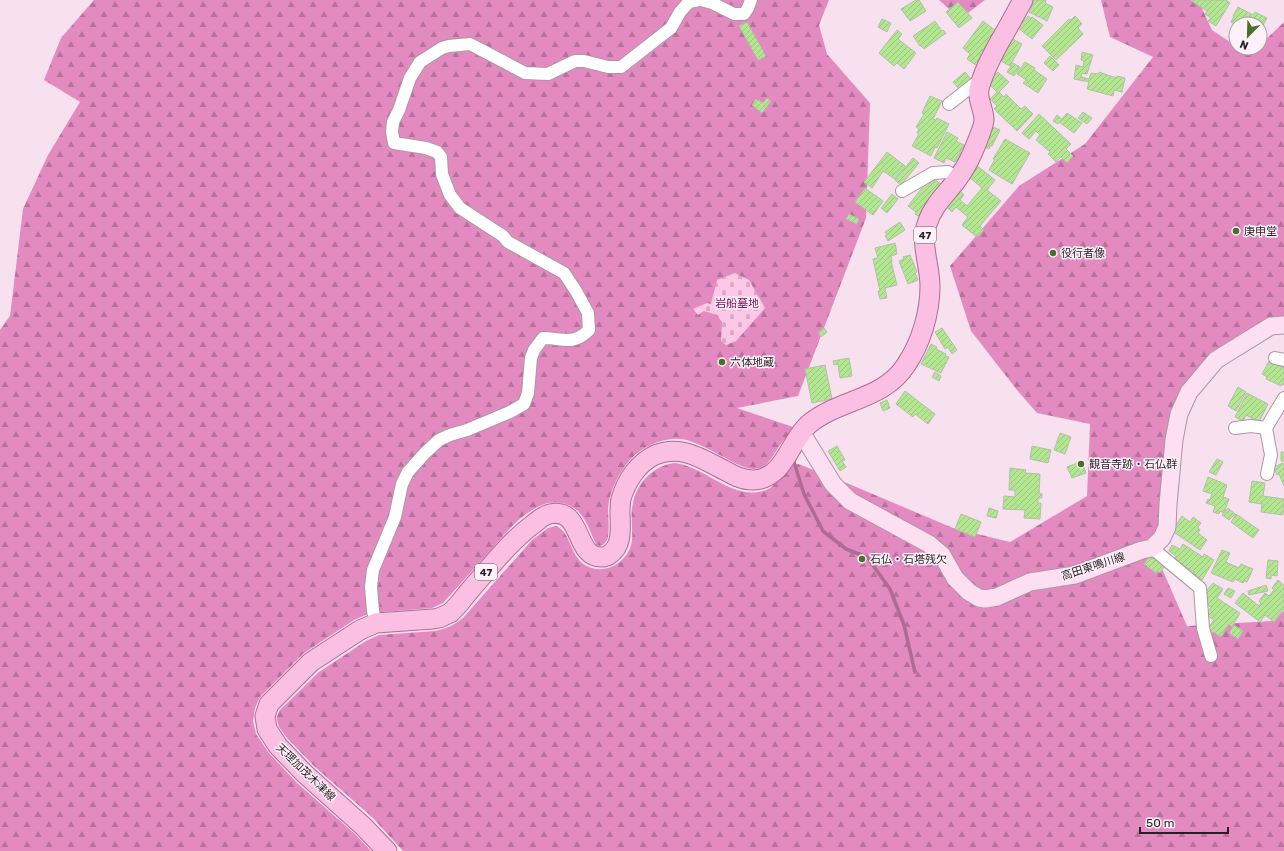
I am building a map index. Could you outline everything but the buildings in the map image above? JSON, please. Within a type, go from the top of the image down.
[{"type":"main road","name":"天理加茂木津線","points":[[387,851],[363,826],[305,774],[278,746],[267,729],[264,720],[269,704],[311,662],[360,630],[376,623],[440,618],[450,612],[524,531],[547,515],[562,515],[572,522],[585,548],[590,554],[598,557],[603,557],[610,554],[618,545],[621,499],[627,484],[638,469],[650,458],[658,454],[673,451],[686,452],[740,478],[747,480],[758,480],[770,476],[779,467],[807,425],[822,414],[866,396],[888,384],[904,369],[916,348],[926,319],[930,285],[925,244],[926,226],[933,210],[957,179],[971,156],[984,121],[978,93],[982,79],[990,60],[1023,0]]},
{"type":"main road","points":[[1152,548],[1162,538],[1167,527],[1174,440],[1179,414],[1189,392],[1216,360],[1271,326],[1284,325]]},
{"type":"main road","name":"高田東鳴川線","points":[[801,432],[833,484],[850,500],[930,544],[942,556],[956,578],[969,592],[979,598],[997,597],[1030,582],[1075,575],[1142,550],[1152,548]]},
{"type":"street","points":[[376,623],[373,611],[373,570],[396,516],[402,484],[408,472],[439,440],[510,412],[524,404],[528,393],[530,358],[543,338],[569,341],[577,339],[589,330],[588,313],[576,291],[564,274],[508,242],[503,236],[460,208],[450,195],[442,174],[441,157],[437,152],[426,148],[394,143],[392,132],[393,122],[399,110],[410,78],[420,62],[442,48],[470,44],[525,73],[548,74],[576,61],[584,61],[608,67],[621,68],[671,28],[680,12],[689,2],[700,0],[712,3],[734,14],[744,14],[751,0]]},
{"type":"street","points":[[949,104],[982,79]]},
{"type":"street","points":[[902,191],[933,173],[948,172],[957,179]]},
{"type":"street","points":[[1267,474],[1271,454],[1266,428],[1284,398]]},
{"type":"street","points":[[1235,428],[1251,426],[1266,428]]},
{"type":"street","points":[[1152,548],[1200,588],[1204,628],[1211,656]]},
{"type":"green space","points":[[94,0],[829,0],[819,25],[827,54],[870,103],[866,218],[798,396],[737,408],[796,428],[783,441],[766,465],[755,469],[746,468],[700,445],[682,439],[657,442],[642,450],[630,460],[622,470],[611,494],[608,507],[608,537],[603,545],[599,546],[596,544],[582,515],[574,508],[567,504],[558,503],[542,505],[534,509],[513,525],[443,603],[432,608],[370,613],[354,620],[304,653],[260,697],[255,708],[253,721],[256,734],[269,753],[297,783],[355,834],[371,851],[0,851],[0,330],[10,316],[23,209],[48,155],[80,102],[44,80],[61,38]]},
{"type":"green space","points":[[939,0],[985,0],[960,19]]},
{"type":"green space","points":[[1101,0],[1200,0],[1199,2],[1212,30],[1228,41],[1228,56],[1268,56],[1268,37],[1284,22],[1284,317],[1268,318],[1211,354],[1182,388],[1159,525],[1156,533],[1148,541],[1073,567],[994,590],[982,590],[974,586],[962,573],[934,538],[854,494],[842,481],[953,528],[1010,542],[1087,496],[1090,424],[1037,413],[971,331],[950,266],[1019,186],[1085,144],[1153,57],[1110,37]]},
{"type":"green space","name":"岩船墓地","points":[[735,273],[749,280],[765,308],[736,341],[726,345],[721,341],[722,322],[717,315],[704,311],[698,315],[693,309],[707,303],[711,304],[717,280]]},
{"type":"green space","points":[[674,463],[697,470],[730,488],[754,492],[766,490],[773,486],[784,470],[791,466],[799,464],[818,472],[925,550],[936,560],[965,598],[1033,589],[1144,557],[1156,555],[1187,626],[1272,621],[1284,611],[1284,851],[403,851],[372,817],[314,766],[287,738],[279,727],[277,716],[280,710],[319,672],[366,641],[379,635],[435,631],[450,626],[463,618],[532,540],[548,528],[556,526],[561,529],[578,558],[582,563],[589,567],[603,569],[617,564],[627,554],[632,540],[632,508],[638,489],[642,482],[653,472],[666,465]]},
{"type":"waterway","points":[[794,462],[804,494],[823,531],[846,549],[867,557],[890,589],[904,625],[915,672]]},
{"type":"place","name":"庚申堂","points":[[1236,231]]},
{"type":"place","name":"役行者像","points":[[1053,253]]},
{"type":"place","name":"六体地蔵","points":[[722,362]]},
{"type":"place","name":"観音寺跡・石仏群","points":[[1081,464]]},
{"type":"place","name":"石仏・石塔残欠","points":[[862,559]]}]
